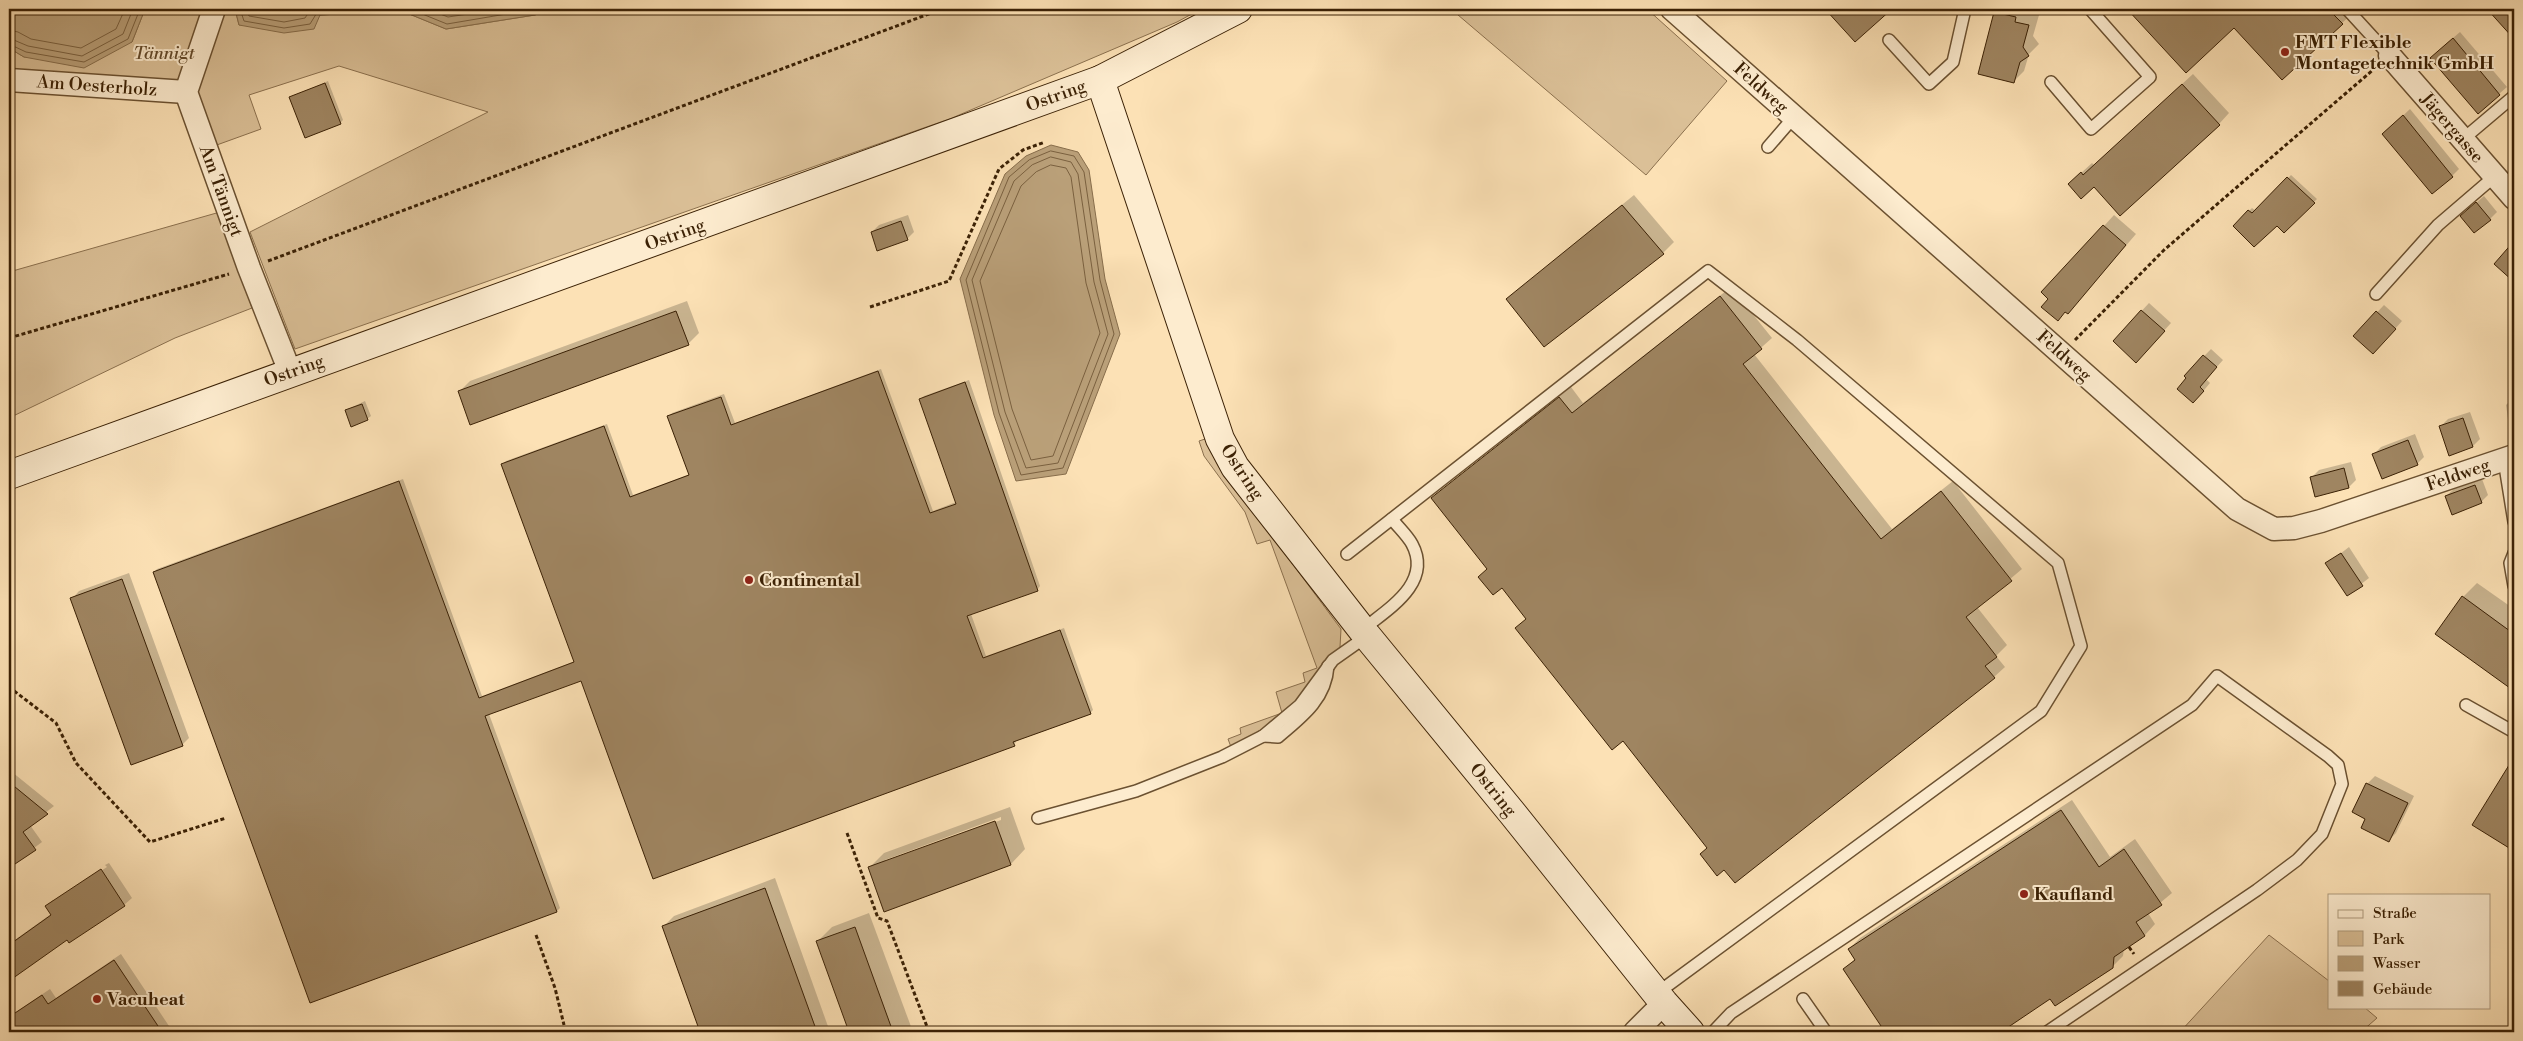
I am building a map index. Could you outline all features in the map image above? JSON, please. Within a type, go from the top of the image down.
[{"type":"main road","points":[[1100,80],[1238,9]]},
{"type":"main road","name":"Ostring","points":[[9,475],[1100,80],[1220,439],[1235,467],[1365,633],[1513,814],[1660,999],[1690,1032]]},
{"type":"street","points":[[186,92],[214,9]]},
{"type":"street","name":"Feldweg","points":[[1672,9],[2237,509],[2274,529],[2294,528],[2321,521],[2509,458]]},
{"type":"street","name":"Jägergasse","points":[[2383,62],[2462,140],[2514,198]]},
{"type":"street","name":"Am Oesterholz","points":[[9,80],[186,92]]},
{"type":"street","name":"Am Tännigt","points":[[186,92],[249,268],[290,372]]},
{"type":"street","points":[[1635,1032],[1660,999]]},
{"type":"lane","points":[[1889,40],[1929,84],[1953,62],[1966,9]]},
{"type":"lane","points":[[2051,82],[2091,129],[2150,77],[2090,9]]},
{"type":"lane","points":[[2347,9],[2383,62]]},
{"type":"lane","points":[[2462,140],[2514,96]]},
{"type":"lane","points":[[1768,146],[1794,117]]},
{"type":"lane","points":[[2376,294],[2438,225],[2494,176]]},
{"type":"lane","points":[[1347,554],[1708,270],[1797,340],[2058,563],[2081,646],[2041,711],[1660,999]]},
{"type":"lane","points":[[2509,458],[2514,522]]},
{"type":"lane","points":[[1038,818],[1136,791],[1222,757],[1263,736],[1278,737],[1302,718],[1327,683],[1328,666],[1365,633],[1414,583],[1418,563],[1412,544],[1392,519]]},
{"type":"lane","points":[[2514,554],[2510,562],[2514,586]]},
{"type":"lane","points":[[1713,1032],[1731,1013],[2192,705],[2217,676],[2338,765],[2342,784],[2322,834],[2297,860],[2257,890],[2047,1032]]},
{"type":"lane","points":[[2466,705],[2514,732]]},
{"type":"lane","points":[[1803,999],[1826,1032]]},
{"type":"path","points":[[9,338],[249,268],[942,9]]},
{"type":"path","points":[[2062,354],[2164,250],[2383,62]]},
{"type":"path","points":[[870,307],[949,281],[999,169],[1022,150],[1045,142]]},
{"type":"path","points":[[9,687],[56,723],[76,763],[150,842],[226,818]]},
{"type":"path","points":[[847,832],[878,918],[888,921],[929,1032]]},
{"type":"path","points":[[536,935],[555,988],[564,1025]]},
{"type":"green space","name":"Tännigt","points":[[145,9],[235,9],[239,25],[319,15],[402,11],[446,29],[535,15],[548,9],[1201,9],[1177,22],[952,118],[295,349],[250,232],[488,112],[339,66],[249,95],[261,129],[214,146],[186,92],[9,80],[9,48],[24,57],[132,42]]},
{"type":"green space","points":[[1451,9],[1647,9],[1727,81],[1646,175]]},
{"type":"green space","points":[[220,212],[252,308],[175,338],[9,418],[9,272]]},
{"type":"green space","points":[[1205,439],[1224,472],[1341,629],[1340,647],[1293,706],[1256,736],[1231,747],[1228,739],[1241,734],[1240,728],[1282,713],[1276,692],[1305,682],[1303,673],[1317,668],[1270,540],[1257,544],[1245,512],[1204,456],[1199,441]]},
{"type":"green space","points":[[2269,935],[2328,980],[2328,1008],[2365,1008],[2377,1018],[2361,1032],[2180,1032]]},
{"type":"water","points":[[9,9],[145,9],[132,42],[84,68],[24,57],[9,48]]},
{"type":"water","points":[[235,9],[548,9],[535,15],[446,29],[402,11],[320,15],[314,29],[284,33],[239,25]]},
{"type":"water","points":[[1051,145],[1078,152],[1089,170],[1105,279],[1120,334],[1066,474],[1016,481],[994,415],[960,279],[1005,174],[1026,156]]},
{"type":"building","points":[[1825,9],[1892,9],[1855,42]]},
{"type":"building","points":[[2127,9],[2328,9],[2343,24],[2282,80],[2234,28],[2186,73]]},
{"type":"building","points":[[2487,9],[2514,9],[2514,39]]},
{"type":"building","points":[[1994,12],[2016,17],[2015,22],[2029,25],[2023,47],[2029,56],[2020,62],[2014,83],[1978,74]]},
{"type":"building","points":[[2453,38],[2500,95],[2478,114],[2430,58]]},
{"type":"building","points":[[325,83],[341,124],[305,138],[289,97]]},
{"type":"building","points":[[2182,84],[2220,125],[2120,216],[2094,187],[2081,199],[2068,184],[2081,172],[2083,175]]},
{"type":"building","points":[[2403,115],[2453,177],[2432,194],[2382,134]]},
{"type":"building","points":[[2287,177],[2315,203],[2284,233],[2277,226],[2254,247],[2233,226],[2248,210],[2252,213]]},
{"type":"building","points":[[2476,202],[2491,220],[2474,233],[2460,216]]},
{"type":"building","points":[[1622,205],[1664,254],[1544,347],[1506,299]]},
{"type":"building","points":[[901,221],[908,240],[877,251],[871,232]]},
{"type":"building","points":[[2103,225],[2126,245],[2068,314],[2065,312],[2058,321],[2041,307],[2048,299],[2041,292]]},
{"type":"building","points":[[2514,241],[2514,282],[2494,264]]},
{"type":"building","points":[[1720,296],[1762,349],[1743,364],[1881,539],[1941,491],[2012,581],[1966,617],[1997,657],[1985,666],[1995,678],[1735,883],[1724,870],[1717,876],[1700,854],[1707,848],[1623,741],[1612,750],[1515,628],[1526,619],[1502,588],[1493,595],[1478,577],[1487,569],[1431,498],[1559,397],[1572,413]]},
{"type":"building","points":[[2141,310],[2165,331],[2136,363],[2113,341]]},
{"type":"building","points":[[676,311],[689,345],[470,425],[458,391]]},
{"type":"building","points":[[2376,311],[2396,329],[2373,354],[2353,336]]},
{"type":"building","points":[[2203,355],[2217,367],[2200,387],[2204,391],[2193,403],[2177,389],[2186,378],[2184,376]]},
{"type":"building","points":[[878,371],[930,513],[956,504],[919,399],[965,382],[1038,591],[967,616],[983,658],[1060,630],[1091,714],[1013,742],[1015,746],[653,879],[581,681],[485,716],[557,912],[310,1003],[153,572],[399,481],[479,698],[574,662],[501,464],[604,426],[630,497],[689,475],[667,416],[721,397],[731,425]]},
{"type":"building","points":[[362,404],[368,420],[351,427],[345,410]]},
{"type":"building","points":[[2463,418],[2473,447],[2449,456],[2439,426]]},
{"type":"building","points":[[2408,440],[2418,465],[2382,479],[2372,454]]},
{"type":"building","points":[[2344,468],[2349,488],[2315,497],[2310,477]]},
{"type":"building","points":[[2475,485],[2482,503],[2452,515],[2445,496]]},
{"type":"building","points":[[2341,553],[2363,586],[2347,596],[2325,563]]},
{"type":"building","points":[[122,579],[183,746],[131,765],[70,598]]},
{"type":"building","points":[[2462,596],[2514,634],[2514,691],[2435,634]]},
{"type":"building","points":[[2514,757],[2514,851],[2472,825]]},
{"type":"building","points":[[9,782],[48,814],[23,832],[36,850],[9,868]]},
{"type":"building","points":[[2366,783],[2408,803],[2389,842],[2361,828],[2365,819],[2352,812]]},
{"type":"building","name":"Kaufland","points":[[2061,810],[2099,867],[2124,849],[2162,905],[2136,922],[2145,936],[2114,957],[2113,968],[2055,1006],[2050,999],[2001,1032],[1885,1032],[1843,969],[1855,960],[1848,949]]},
{"type":"building","points":[[995,821],[1011,865],[884,912],[868,867]]},
{"type":"building","points":[[101,869],[125,906],[69,943],[67,940],[9,981],[9,945],[51,915],[45,906]]},
{"type":"building","points":[[765,888],[817,1032],[700,1032],[662,926]]},
{"type":"building","points":[[855,927],[893,1032],[849,1032],[816,941]]},
{"type":"building","name":"Vacuheat","points":[[114,960],[162,1032],[9,1032],[9,1017],[42,995],[48,1004]]},
{"type":"place","name":"FMT Flexible Montagetechnik GmbH","points":[[2285,52]]},
{"type":"place","name":"Continental","points":[[749,580]]},
{"type":"place","name":"Kaufland","points":[[2024,894]]},
{"type":"place","name":"Vacuheat","points":[[97,999]]}]
